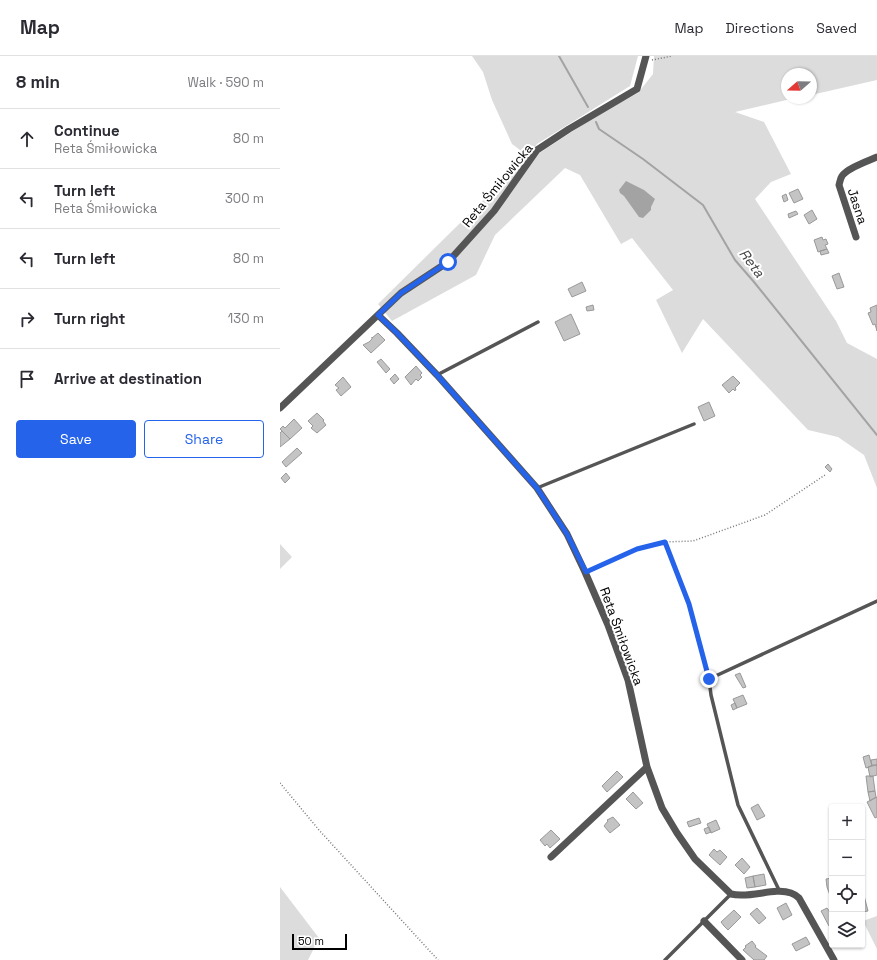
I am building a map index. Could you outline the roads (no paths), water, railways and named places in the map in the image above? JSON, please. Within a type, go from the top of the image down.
[{"type":"street","name":"Reta Śmiłowicka","points":[[280,408],[401,293],[448,262],[494,211],[537,150],[569,129],[637,89],[646,59]]},
{"type":"street","name":"Jasna","points":[[856,237],[839,186],[840,179],[847,171],[877,157]]},
{"type":"street","name":"Reta Śmiłowicka","points":[[378,315],[437,375],[537,488],[567,534],[586,572],[608,625],[628,680],[647,767],[662,808],[695,859],[731,894]]},
{"type":"street","points":[[551,857],[647,767]]},
{"type":"street","points":[[731,894],[739,896],[780,892],[791,893],[799,898],[834,960]]},
{"type":"street","points":[[704,921],[742,960]]},
{"type":"lane","points":[[437,375],[538,322]]},
{"type":"lane","points":[[537,488],[694,424]]},
{"type":"lane","points":[[780,892],[738,804],[711,695],[709,679],[877,602]]},
{"type":"lane","points":[[665,960],[731,894]]},
{"type":"waterway","name":"Reta","points":[[559,56],[588,107]]},
{"type":"waterway","name":"Reta","points":[[596,122],[599,129],[643,159],[703,205],[735,260],[877,435]]}]
